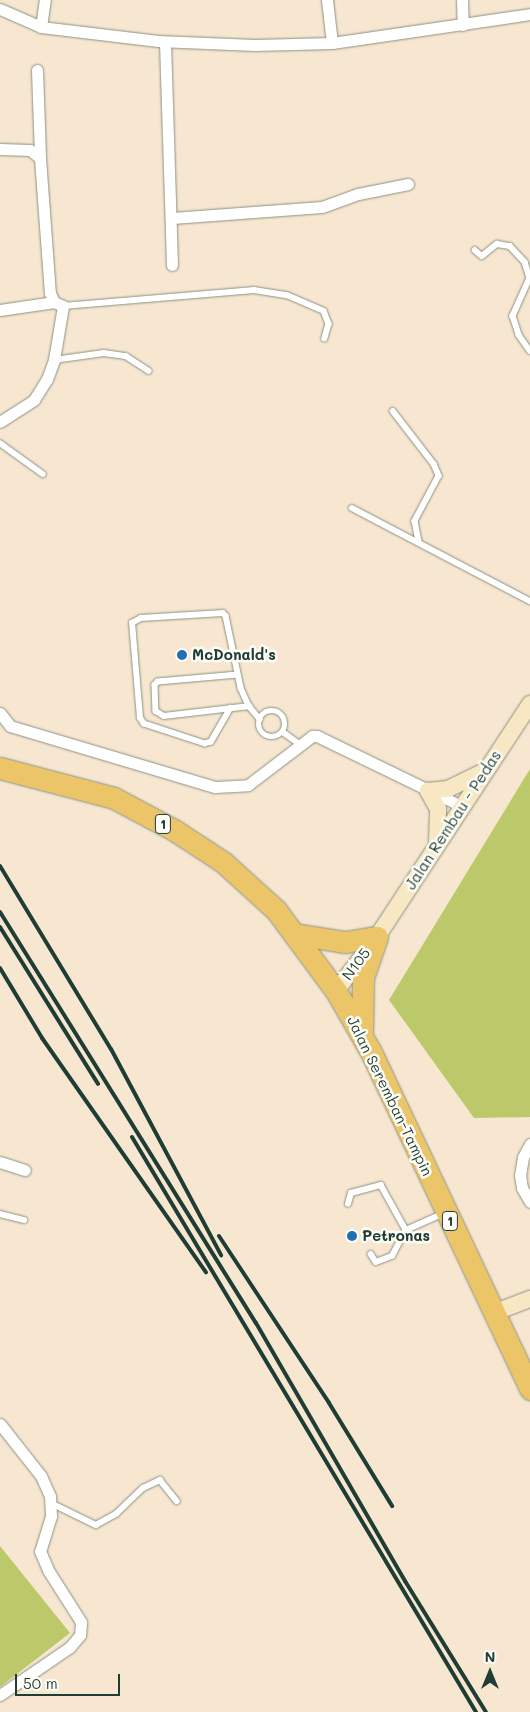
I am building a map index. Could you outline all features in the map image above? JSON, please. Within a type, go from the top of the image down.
[{"type":"highway","name":"Jalan Seremban-Tampin","points":[[0,768],[114,798],[174,830],[223,862],[276,910],[336,991],[362,1034],[530,1389]]},
{"type":"highway","points":[[295,934],[345,942],[377,937],[363,978],[362,1034]]},
{"type":"main road","name":"Jalan Rembau - Pedas","points":[[377,937],[481,774],[530,704]]},
{"type":"main road","points":[[436,846],[440,821],[438,808],[428,791],[448,789],[481,774]]},
{"type":"main road","name":"N105","points":[[336,991],[377,937]]},
{"type":"main road","points":[[493,1313],[530,1299]]},
{"type":"street","points":[[41,27],[45,0]]},
{"type":"street","points":[[327,0],[332,42]]},
{"type":"street","points":[[462,0],[463,25]]},
{"type":"street","points":[[0,10],[41,27],[164,42],[332,42],[463,25],[530,14]]},
{"type":"street","points":[[164,42],[172,218],[172,264]]},
{"type":"street","points":[[0,422],[34,400],[54,360],[58,304],[50,293],[40,158],[37,70]]},
{"type":"street","points":[[0,149],[30,150],[40,158]]},
{"type":"street","points":[[172,218],[322,207],[358,194],[408,184]]},
{"type":"street","points":[[0,310],[58,304]]},
{"type":"street","points":[[0,713],[5,723],[215,787],[248,784],[312,736],[323,738],[462,806]]},
{"type":"street","points":[[530,1144],[523,1157],[520,1175],[522,1188],[530,1202]]},
{"type":"street","points":[[0,1162],[25,1170]]},
{"type":"street","points":[[0,1424],[41,1476],[53,1504],[40,1551],[48,1570],[81,1622],[80,1635],[70,1647],[0,1695]]},
{"type":"lane","points":[[475,250],[482,256],[497,244],[510,246],[525,262],[530,278],[513,316],[519,336],[530,351]]},
{"type":"lane","points":[[58,304],[254,290],[287,295],[324,311],[330,324],[325,338]]},
{"type":"lane","points":[[54,360],[104,353],[126,356],[150,371]]},
{"type":"lane","points":[[393,411],[434,464],[439,476],[416,521],[419,542]]},
{"type":"lane","points":[[0,443],[43,474]]},
{"type":"lane","points":[[352,508],[530,601]]},
{"type":"lane","points":[[231,708],[211,742],[205,744],[144,724],[140,718],[132,623],[141,618],[223,613],[229,624],[238,675],[249,706],[260,719],[264,734],[274,737],[283,732]]},
{"type":"lane","points":[[238,675],[163,680],[155,685],[158,714],[249,706]]},
{"type":"lane","points":[[260,719],[266,713],[276,712],[284,718],[283,732]]},
{"type":"lane","points":[[283,732],[301,745]]},
{"type":"lane","points":[[348,1204],[351,1193],[381,1185],[406,1230]]},
{"type":"lane","points":[[371,1254],[376,1262],[392,1256],[406,1230],[446,1212]]},
{"type":"lane","points":[[0,1214],[24,1220]]},
{"type":"lane","points":[[53,1504],[96,1525],[116,1514],[143,1488],[160,1480],[177,1501]]},
{"type":"green space","points":[[530,769],[530,1117],[474,1118],[389,1000]]},
{"type":"green space","points":[[0,1546],[70,1633],[0,1687]]},
{"type":"railway","points":[[0,866],[111,1049],[221,1255]]},
{"type":"railway","points":[[0,912],[256,1323],[405,1581],[486,1712]]},
{"type":"railway","points":[[0,927],[98,1084]]},
{"type":"railway","points":[[0,968],[42,1038],[206,1272]]},
{"type":"railway","points":[[132,1137],[476,1712]]},
{"type":"railway","points":[[219,1236],[329,1403],[392,1506]]},
{"type":"place","name":"McDonald's","points":[[182,655]]},
{"type":"place","name":"Petronas","points":[[352,1236]]}]
